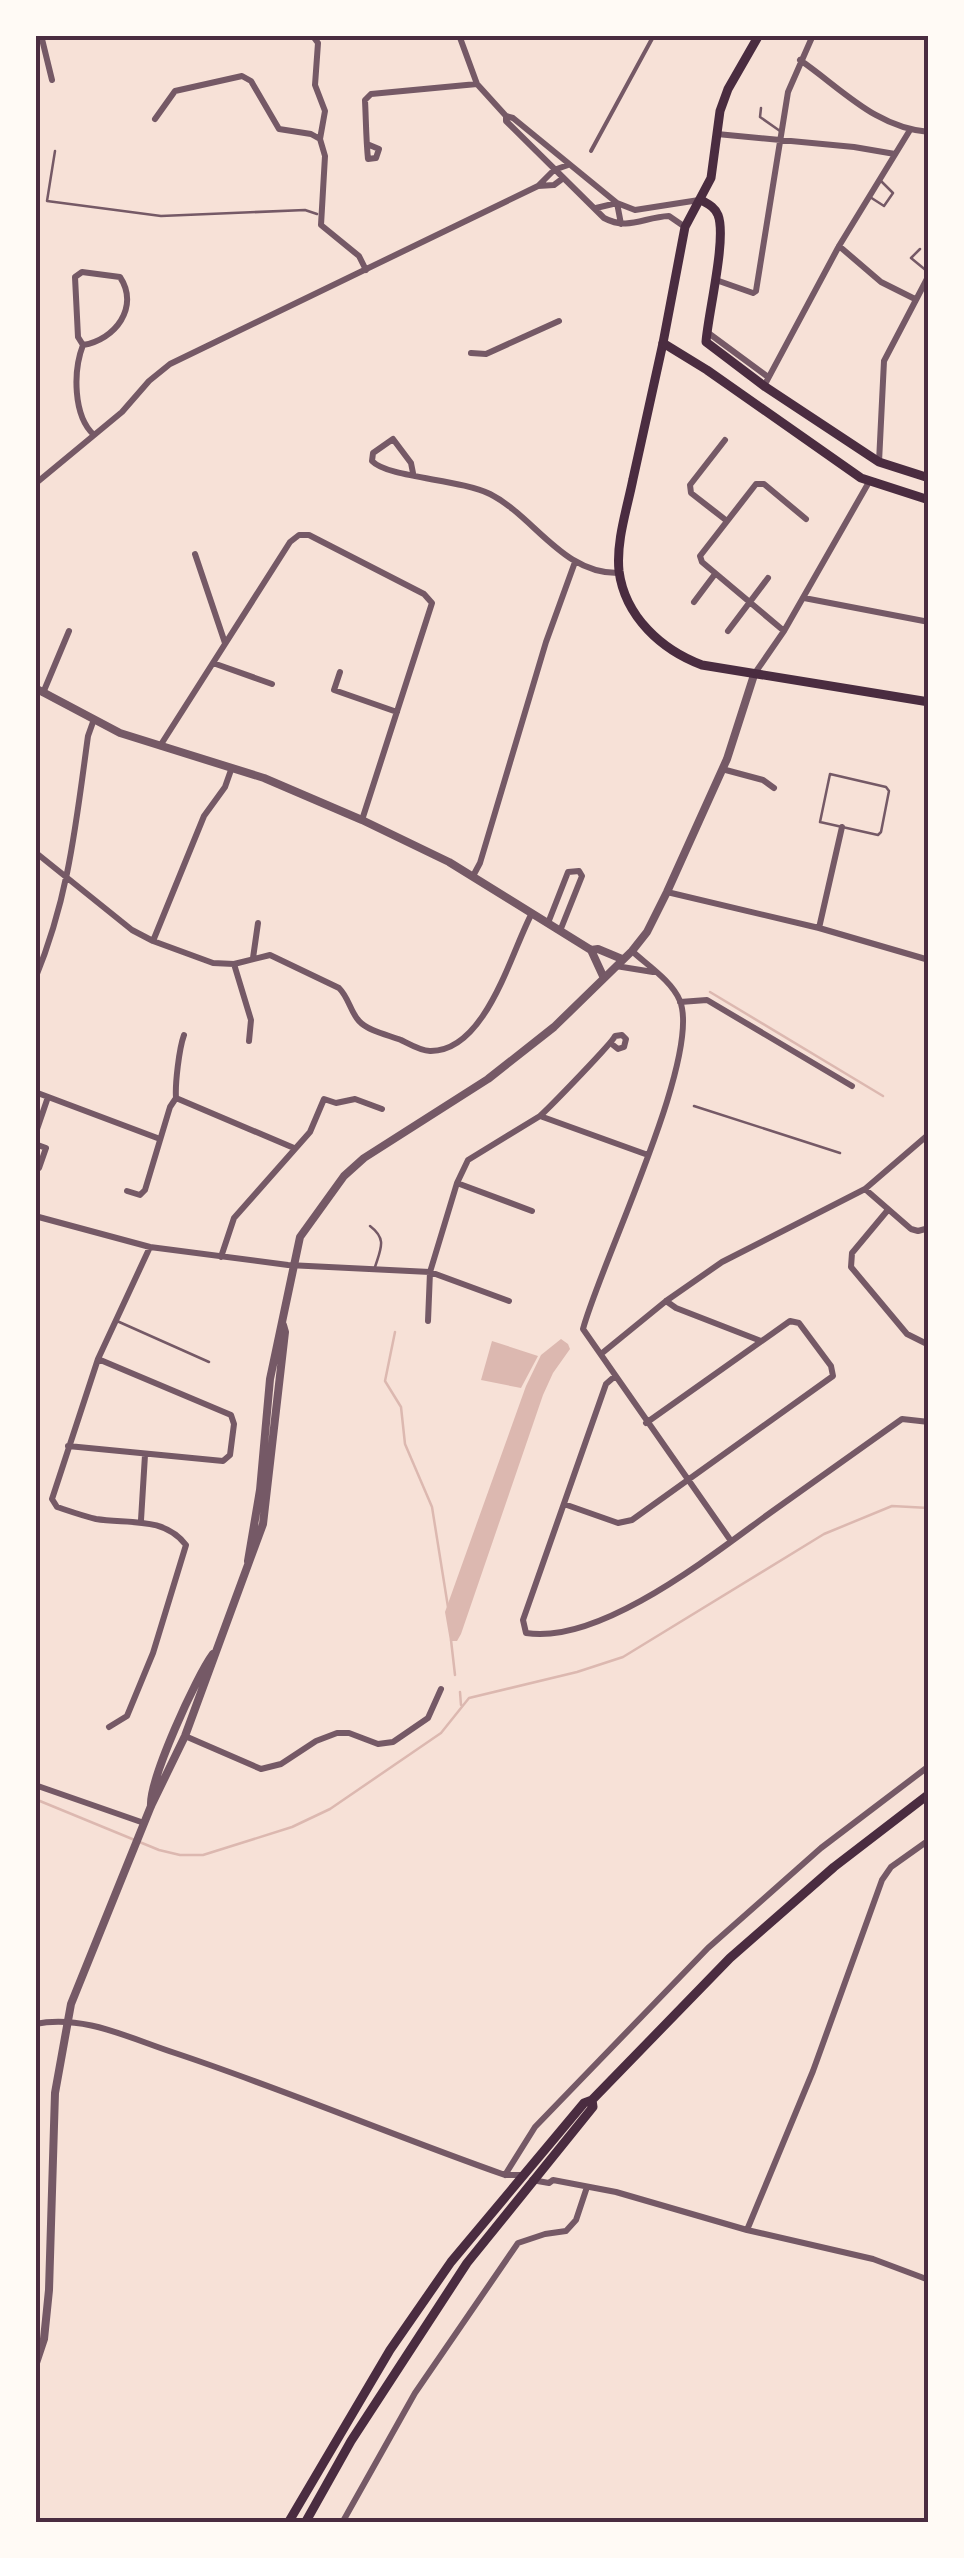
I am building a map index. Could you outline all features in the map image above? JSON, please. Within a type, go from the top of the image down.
[{"type":"main road","points":[[758,35],[720,111],[711,178],[685,228],[664,343],[620,538],[619,572],[646,628],[669,649],[702,665],[929,702]]},
{"type":"main road","points":[[701,200],[716,210],[720,221],[706,342],[879,462],[929,478]]},
{"type":"main road","points":[[664,343],[869,482],[929,500]]},
{"type":"main road","points":[[869,482],[879,462]]},
{"type":"main road","points":[[288,2523],[338,2435],[458,2253],[592,2107],[592,2100],[730,1958],[834,1867],[929,1794]]},
{"type":"main road","points":[[305,2523],[419,2332],[517,2190]]},
{"type":"street","points":[[41,35],[52,80]]},
{"type":"street","points":[[312,35],[318,42],[315,85],[325,111],[320,139],[325,156],[321,225],[359,256],[366,270]]},
{"type":"street","points":[[458,35],[477,84],[506,116],[617,203],[635,210],[701,200]]},
{"type":"street","points":[[591,151],[654,35]]},
{"type":"street","points":[[716,280],[756,291],[792,78],[812,35]]},
{"type":"street","points":[[800,60],[872,115],[910,130],[929,132]]},
{"type":"street","points":[[155,119],[176,91],[242,76],[251,81],[278,129],[312,134],[320,139]]},
{"type":"street","points":[[366,144],[365,100],[371,94],[477,84]]},
{"type":"street","points":[[506,116],[506,122],[604,218],[621,225],[669,216],[685,228]]},
{"type":"street","points":[[766,382],[838,246],[910,130]]},
{"type":"street","points":[[717,134],[780,136],[895,154]]},
{"type":"street","points":[[578,174],[583,164]]},
{"type":"street","points":[[37,479],[122,412],[149,380],[170,364],[538,186],[554,170],[568,165]]},
{"type":"street","points":[[538,186],[554,185],[562,179],[568,165]]},
{"type":"street","points":[[594,208],[617,203]]},
{"type":"street","points":[[617,203],[621,225]]},
{"type":"street","points":[[838,246],[880,282],[915,300]]},
{"type":"street","points":[[82,272],[120,277],[126,286],[125,317],[116,330],[96,343],[83,345],[78,337],[75,278],[82,272]]},
{"type":"street","points":[[879,462],[884,360],[929,274]]},
{"type":"street","points":[[471,353],[486,354],[559,321]]},
{"type":"street","points":[[83,345],[78,358],[79,411],[83,424],[94,435]]},
{"type":"street","points":[[413,473],[393,439],[373,453],[376,466],[397,474],[413,473],[486,492],[517,511],[554,548],[575,562],[619,572]]},
{"type":"street","points":[[725,440],[690,485],[691,493],[727,521]]},
{"type":"street","points":[[35,2366],[44,2339],[49,2290],[54,2093],[70,2004],[151,1806],[156,1781],[216,1650],[248,1561],[259,1523],[273,1393],[300,1238],[344,1176],[379,1146],[488,1080],[554,1027],[647,932],[722,769],[756,668],[784,631],[869,482]]},
{"type":"street","points":[[784,631],[715,574],[700,556],[756,484],[764,484],[806,518]]},
{"type":"street","points":[[160,746],[290,542],[299,535],[309,535],[424,594],[432,603],[362,820]]},
{"type":"street","points":[[196,554],[226,643]]},
{"type":"street","points":[[473,876],[575,562]]},
{"type":"street","points":[[694,602],[715,574]]},
{"type":"street","points":[[728,631],[768,578]]},
{"type":"street","points":[[804,598],[929,622]]},
{"type":"street","points":[[68,632],[39,690],[94,722],[264,778],[362,820],[473,876],[591,950],[604,976]]},
{"type":"street","points":[[213,663],[272,684]]},
{"type":"street","points":[[340,672],[334,690],[397,712]]},
{"type":"street","points":[[35,978],[56,930],[88,736],[94,722]]},
{"type":"street","points":[[722,769],[764,780],[774,788]]},
{"type":"street","points":[[154,941],[204,816],[225,787],[231,770]]},
{"type":"street","points":[[819,928],[842,827]]},
{"type":"street","points":[[35,852],[132,930],[213,963],[234,964],[270,956],[339,988],[348,996],[357,1019],[366,1026],[428,1051],[446,1048],[478,1024],[494,1001],[532,914]]},
{"type":"street","points":[[548,924],[568,872],[579,871],[582,876],[560,931]]},
{"type":"street","points":[[667,892],[819,928],[929,960]]},
{"type":"street","points":[[253,958],[258,922]]},
{"type":"street","points":[[591,950],[598,949],[619,963],[655,972]]},
{"type":"street","points":[[632,951],[672,989],[684,1021],[670,1098],[584,1326],[585,1336],[731,1541]]},
{"type":"street","points":[[234,964],[252,1020],[248,1041]]},
{"type":"street","points":[[680,1002],[707,1000],[852,1086]]},
{"type":"street","points":[[126,1191],[140,1196],[145,1190],[170,1106],[176,1098],[175,1082],[184,1035]]},
{"type":"street","points":[[428,1321],[430,1272],[457,1183],[468,1160],[540,1116],[580,1072],[613,1044]]},
{"type":"street","points":[[35,1092],[160,1139]]},
{"type":"street","points":[[35,1135],[48,1097]]},
{"type":"street","points":[[176,1098],[294,1148]]},
{"type":"street","points":[[220,1257],[234,1218],[310,1132],[324,1098],[336,1103],[355,1099],[382,1109]]},
{"type":"street","points":[[540,1116],[648,1155]]},
{"type":"street","points":[[601,1354],[666,1300],[722,1262],[865,1189],[929,1134]]},
{"type":"street","points":[[35,1144],[46,1148],[39,1168],[35,1167]]},
{"type":"street","points":[[457,1183],[532,1211]]},
{"type":"street","points":[[865,1189],[911,1229],[918,1232],[929,1228]]},
{"type":"street","points":[[887,1210],[852,1253],[851,1267],[907,1334],[929,1345]]},
{"type":"street","points":[[35,1216],[150,1247],[220,1257],[430,1272],[509,1300]]},
{"type":"street","points":[[108,1727],[127,1716],[154,1653],[186,1544],[179,1535],[141,1520],[97,1519],[57,1507],[52,1499],[98,1359],[150,1247]]},
{"type":"street","points":[[666,1300],[676,1308],[760,1341]]},
{"type":"street","points":[[564,1504],[618,1523],[632,1520],[832,1376],[831,1366],[798,1323],[790,1321],[646,1423]]},
{"type":"street","points":[[68,1446],[223,1461],[230,1456],[234,1424],[231,1415],[98,1359]]},
{"type":"street","points":[[614,1377],[606,1384],[522,1620],[526,1633],[575,1628],[610,1616],[683,1575],[902,1419],[929,1422]]},
{"type":"street","points":[[141,1520],[144,1455]]},
{"type":"street","points":[[180,1734],[260,1768],[280,1764],[316,1740],[338,1733],[378,1744],[393,1742],[428,1718],[441,1689]]},
{"type":"street","points":[[505,2175],[534,2127],[708,1948],[820,1848],[929,1766]]},
{"type":"street","points":[[35,1785],[142,1827]]},
{"type":"street","points":[[748,2230],[813,2072],[882,1880],[891,1867],[929,1840]]},
{"type":"street","points":[[35,2024],[67,2020],[96,2026],[260,2082],[505,2175],[550,2184],[553,2180]]},
{"type":"street","points":[[536,2167],[553,2180],[681,2208],[748,2230],[874,2259],[929,2280]]},
{"type":"street","points":[[505,2175],[517,2190]]},
{"type":"street","points":[[342,2523],[415,2393],[518,2243],[566,2230],[576,2220],[587,2186]]},
{"type":"lane","points":[[760,108],[760,117],[780,136]]},
{"type":"lane","points":[[55,150],[47,201],[161,216],[305,210],[322,216]]},
{"type":"lane","points":[[868,196],[884,206],[894,193],[879,180]]},
{"type":"lane","points":[[920,249],[912,258],[929,274]]},
{"type":"lane","points":[[830,774],[886,787],[890,792],[881,832],[842,827],[820,822],[819,818],[830,774]]},
{"type":"lane","points":[[694,1106],[840,1154]]},
{"type":"lane","points":[[370,1226],[383,1242],[375,1268]]},
{"type":"lane","points":[[116,1320],[209,1362]]},
{"type":"shaded area","points":[[561,1339],[570,1349],[543,1395],[461,1634],[457,1641],[450,1641],[445,1612],[526,1386],[541,1355]]},
{"type":"shaded area","points":[[492,1341],[538,1356],[521,1388],[481,1380]]},
{"type":"waterway","points":[[710,992],[883,1096]]},
{"type":"waterway","points":[[395,1332],[385,1381],[401,1407],[405,1444],[432,1507],[448,1607]]},
{"type":"waterway","points":[[35,1799],[180,1855],[203,1855],[292,1827],[330,1809],[441,1733],[469,1698],[623,1657],[824,1534],[892,1506],[929,1508]]},
{"type":"waterway","points":[[451,1640],[455,1675]]},
{"type":"waterway","points":[[460,1692],[461,1705]]}]
